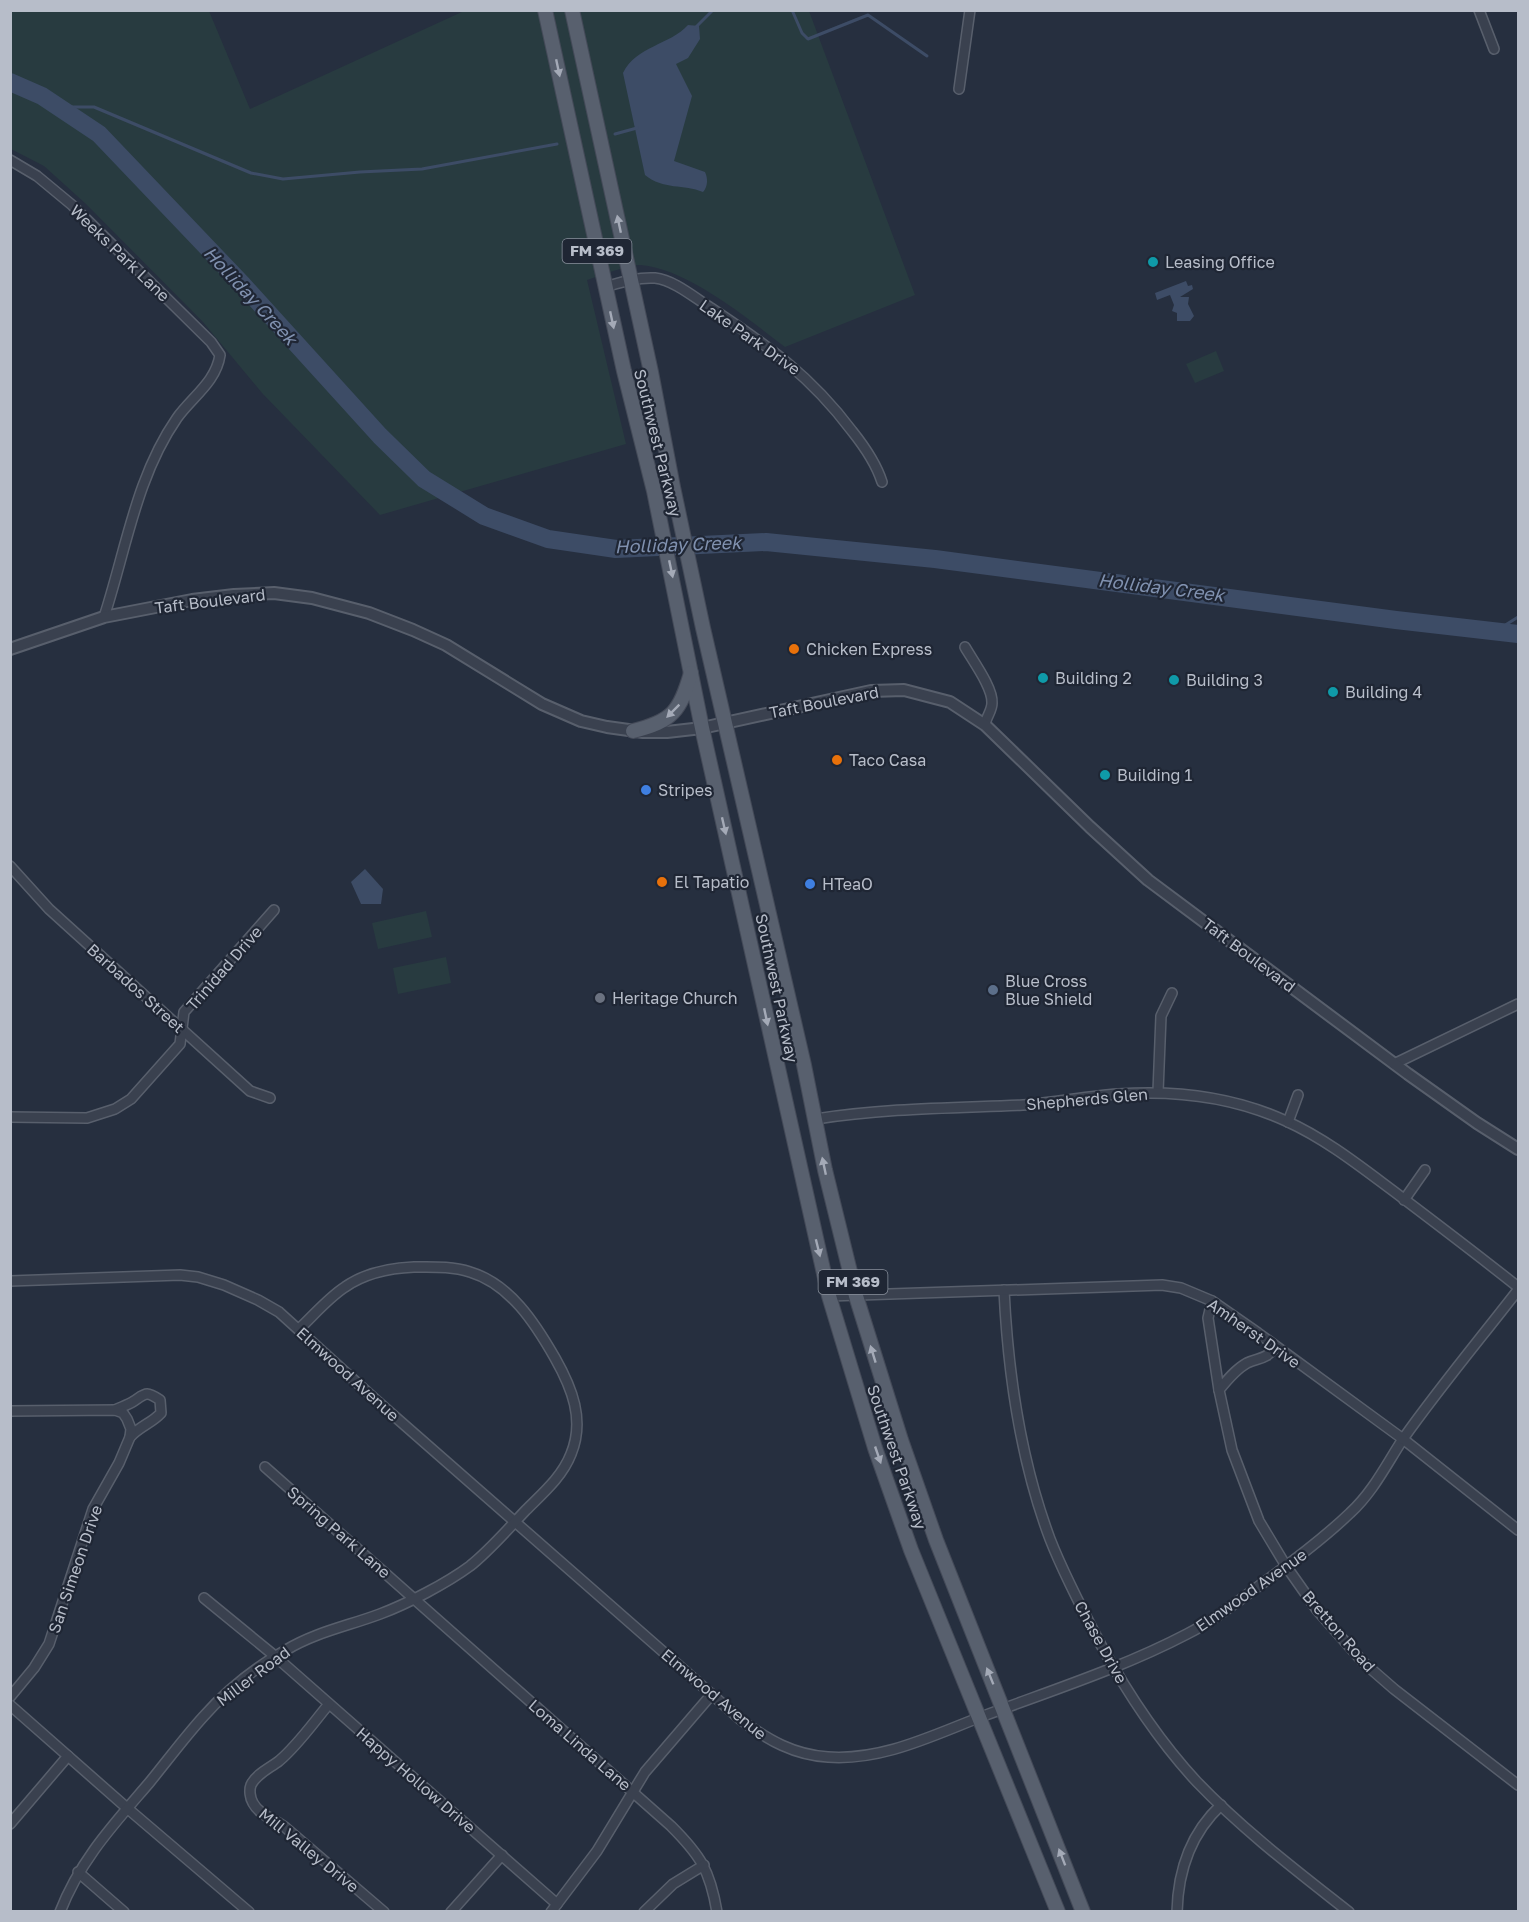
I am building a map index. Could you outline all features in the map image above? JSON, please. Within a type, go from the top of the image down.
[{"type":"main road","name":"Southwest Parkway","points":[[545,10],[624,371],[654,491],[702,728],[830,1296],[866,1420],[911,1550],[1058,1911]]},
{"type":"main road","name":"Southwest Parkway","points":[[572,10],[651,372],[703,628],[816,1119],[825,1170],[856,1296],[891,1411],[936,1540],[1083,1911]]},
{"type":"main road","points":[[633,731],[653,726],[670,716],[683,700],[692,671]]},
{"type":"main road","points":[[743,911],[767,902]]},
{"type":"main road","points":[[866,1420],[891,1411]]},
{"type":"street","points":[[959,89],[969,10]]},
{"type":"street","points":[[1479,10],[1494,49]]},
{"type":"street","name":"Weeks Park Lane","points":[[10,160],[37,176],[72,205],[211,342],[220,355],[211,380],[178,417],[154,459],[132,517],[104,617]]},
{"type":"street","name":"Lake Park Drive","points":[[605,287],[631,279],[657,278],[674,286],[760,340],[817,388],[844,420],[874,464],[882,482]]},
{"type":"street","name":"Taft Boulevard","points":[[10,649],[104,617],[234,595],[274,593],[312,598],[369,613],[446,645],[517,691],[542,704],[573,718],[608,727],[633,731],[667,732],[702,728],[871,691],[904,690],[950,702],[985,725],[1098,835],[1148,880],[1394,1064],[1518,1149]]},
{"type":"street","points":[[965,647],[992,695],[993,705],[986,717],[985,725]]},
{"type":"street","name":"Barbados Street","points":[[10,866],[49,909],[250,1091],[270,1098]]},
{"type":"street","name":"Trinidad Drive","points":[[10,1117],[87,1118],[115,1109],[131,1099],[180,1044],[184,1012],[274,910]]},
{"type":"street","points":[[1158,1092],[1161,1016],[1172,993]]},
{"type":"street","points":[[1394,1064],[1518,1004]]},
{"type":"street","name":"Shepherds Glen","points":[[816,1119],[901,1109],[1044,1104],[1117,1094],[1158,1092],[1216,1099],[1263,1111],[1338,1150],[1518,1288]]},
{"type":"street","points":[[1288,1122],[1299,1095]]},
{"type":"street","points":[[1404,1200],[1425,1170]]},
{"type":"street","name":"Miller Road","points":[[60,1911],[78,1872],[97,1844],[214,1705],[276,1657],[304,1640],[381,1613],[414,1598],[470,1566],[561,1473],[571,1454],[577,1434],[577,1416],[569,1387],[548,1346],[524,1310],[499,1286],[471,1272],[437,1267],[396,1268],[365,1276],[343,1288],[299,1329]]},
{"type":"street","name":"Elmwood Avenue","points":[[10,1281],[164,1274],[198,1277],[224,1285],[279,1312],[741,1720],[766,1738],[788,1749],[821,1757],[858,1757],[894,1749],[1112,1667],[1164,1645],[1221,1614],[1310,1550],[1359,1504],[1374,1487],[1403,1440],[1518,1288]]},
{"type":"street","name":"Amherst Drive","points":[[830,1296],[1162,1286],[1181,1288],[1212,1301],[1403,1440],[1518,1530]]},
{"type":"street","name":"Chase Drive","points":[[1004,1290],[1006,1344],[1019,1432],[1033,1486],[1050,1539],[1082,1610],[1112,1667],[1139,1710],[1197,1782],[1252,1833],[1350,1911]]},
{"type":"street","name":"Bretton Road","points":[[1212,1301],[1208,1318],[1232,1450],[1259,1521],[1286,1566],[1317,1610],[1363,1662],[1394,1689],[1518,1785]]},
{"type":"street","points":[[1220,1390],[1237,1370],[1247,1363],[1269,1356],[1275,1347]]},
{"type":"street","points":[[115,1410],[132,1403],[142,1394],[151,1394],[160,1400],[161,1413],[153,1421],[136,1430],[130,1437]]},
{"type":"street","points":[[10,1411],[115,1410],[123,1413],[127,1419],[131,1429],[130,1437]]},
{"type":"street","name":"San Simeon Drive","points":[[10,1696],[34,1668],[49,1644],[93,1509],[119,1463],[130,1437]]},
{"type":"street","name":"Spring Park Lane","points":[[265,1467],[414,1598]]},
{"type":"street","name":"Happy Hollow Drive","points":[[204,1598],[276,1657],[502,1855],[554,1908]]},
{"type":"street","name":"Loma Linda Lane","points":[[414,1598],[633,1791],[690,1845],[704,1865],[711,1881],[717,1911]]},
{"type":"street","points":[[554,1908],[597,1851],[633,1791],[662,1750],[712,1694]]},
{"type":"street","name":"Mill Valley Drive","points":[[329,1704],[279,1761],[255,1780],[251,1786],[250,1796],[264,1815],[286,1828],[384,1911]]},
{"type":"street","points":[[10,1705],[249,1911]]},
{"type":"street","points":[[10,1824],[68,1756]]},
{"type":"street","points":[[1177,1911],[1178,1892],[1188,1850],[1209,1817],[1221,1805]]},
{"type":"street","points":[[451,1911],[502,1855]]},
{"type":"street","points":[[644,1911],[674,1884],[704,1865]]},
{"type":"street","points":[[78,1872],[124,1911]]},
{"type":"green space","points":[[10,11],[209,11],[250,109],[464,11],[809,11],[915,295],[785,347],[717,297],[697,285],[659,269],[636,265],[587,280],[626,444],[380,515],[262,393],[203,322],[86,204],[44,166],[11,149]]},
{"type":"green space","points":[[1216,351],[1224,371],[1195,383],[1186,364]]},
{"type":"green space","points":[[426,911],[432,937],[378,949],[372,923]]},
{"type":"green space","points":[[446,957],[451,983],[398,994],[393,968]]},
{"type":"water","points":[[688,25],[699,26],[700,39],[688,58],[676,64],[692,96],[674,161],[705,172],[707,182],[703,192],[659,183],[645,175],[623,73],[636,57],[681,32]]},
{"type":"water","points":[[1186,281],[1188,286],[1192,285],[1193,289],[1180,297],[1189,297],[1188,304],[1194,316],[1190,321],[1177,321],[1177,313],[1172,311],[1174,305],[1170,295],[1157,300],[1155,293]]},
{"type":"water","points":[[365,869],[383,889],[381,904],[361,904],[351,882]]},
{"type":"waterway","points":[[695,28],[713,10]]},
{"type":"waterway","points":[[792,10],[802,33],[808,39],[868,15],[927,56]]},
{"type":"waterway","name":"Holliday Creek","points":[[10,82],[42,96],[99,134],[243,285],[380,436],[424,479],[484,516],[548,539],[616,549],[766,542],[935,559],[1518,634]]},
{"type":"waterway","points":[[59,107],[94,107],[251,173],[283,179],[422,169],[557,144]]},
{"type":"waterway","points":[[615,134],[637,128]]},
{"type":"waterway","points":[[1496,631],[1518,617]]},
{"type":"place","name":"Leasing Office","points":[[1153,262]]},
{"type":"place","name":"Chicken Express","points":[[794,649]]},
{"type":"place","name":"Building 2","points":[[1043,678]]},
{"type":"place","name":"Building 3","points":[[1174,680]]},
{"type":"place","name":"Building 4","points":[[1333,692]]},
{"type":"place","name":"Taco Casa","points":[[837,760]]},
{"type":"place","name":"Building 1","points":[[1105,775]]},
{"type":"place","name":"Stripes","points":[[646,790]]},
{"type":"place","name":"El Tapatio","points":[[662,882]]},
{"type":"place","name":"HTeaO","points":[[810,884]]},
{"type":"place","name":"Blue Cross Blue Shield","points":[[993,990]]},
{"type":"place","name":"Heritage Church","points":[[600,998]]}]
